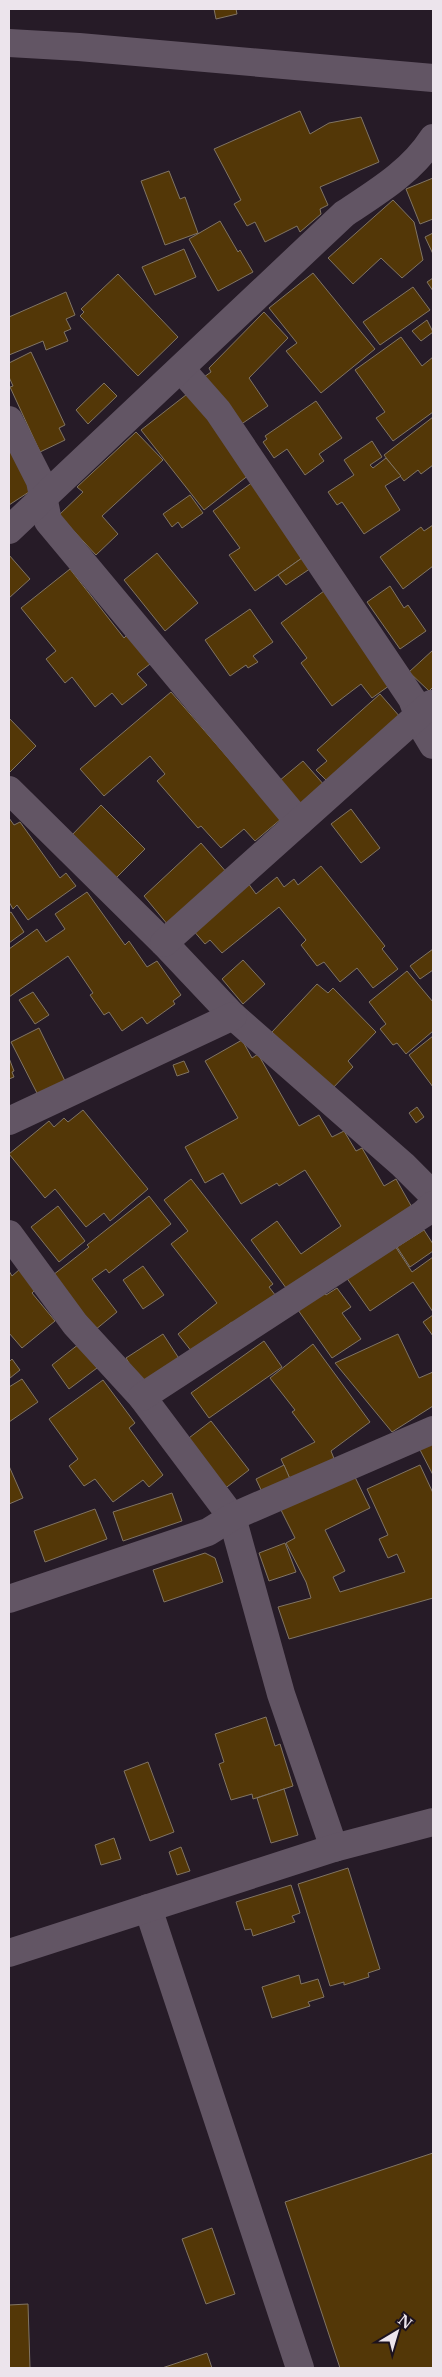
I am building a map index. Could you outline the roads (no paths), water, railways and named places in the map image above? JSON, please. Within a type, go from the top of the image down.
[{"type":"street","points":[[9,43],[80,47],[433,78]]},
{"type":"street","points":[[9,530],[182,369],[344,214],[395,179],[423,153],[433,138]]},
{"type":"street","points":[[182,369],[218,411],[412,699],[426,709],[433,745]]},
{"type":"street","points":[[9,420],[40,481],[48,521],[299,822]]},
{"type":"street","points":[[164,943],[426,709]]},
{"type":"street","points":[[9,790],[164,943],[233,1016],[403,1165],[433,1195]]},
{"type":"street","points":[[9,1121],[233,1016]]},
{"type":"street","points":[[142,1397],[423,1214],[433,1205]]},
{"type":"street","points":[[9,1234],[75,1324],[142,1397],[232,1518],[281,1694],[334,1848]]},
{"type":"street","points":[[9,1599],[208,1532],[232,1518],[433,1430]]},
{"type":"street","points":[[9,1953],[334,1848],[433,1822]]},
{"type":"street","points":[[148,1908],[300,2368]]}]
